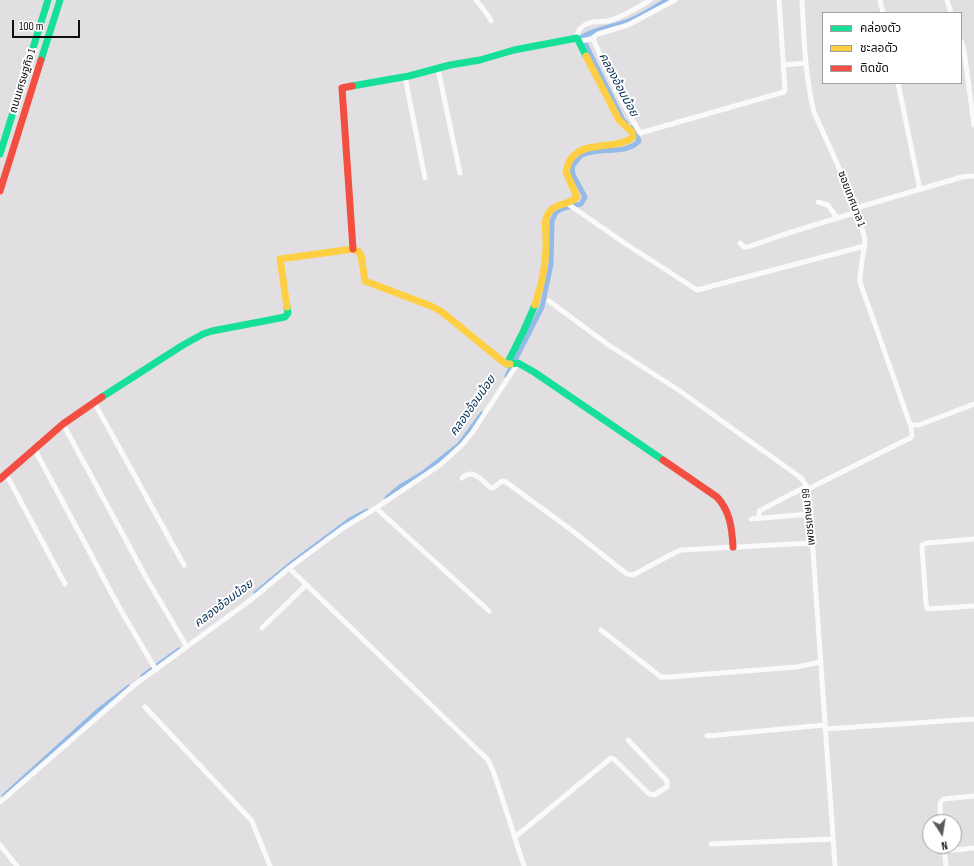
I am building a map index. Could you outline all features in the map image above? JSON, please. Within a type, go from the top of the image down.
[{"type":"street","name":"ถนนเศรษฐกิจ 1","points":[[0,154],[48,0]]},
{"type":"street","name":"ถนนเศรษฐกิจ 1","points":[[0,191],[60,0]]},
{"type":"street","points":[[476,0],[491,21]]},
{"type":"street","points":[[0,802],[155,668],[252,600],[289,568],[343,528],[376,508],[440,465],[462,445],[472,433],[513,363],[530,320],[544,271],[546,242],[545,219],[547,214],[554,207],[570,205],[577,198],[566,172],[570,161],[575,155],[586,148],[618,144],[630,140],[633,137],[632,132],[619,120],[579,37],[580,28],[589,23],[607,21],[616,18],[650,0]]},
{"type":"street","points":[[353,249],[342,88],[480,60],[514,50],[579,37],[591,39],[598,34],[628,25],[674,0]]},
{"type":"street","points":[[591,39],[616,90],[640,133],[784,92],[784,65],[779,0]]},
{"type":"street","name":"ซอยเทศบาล 1","points":[[802,0],[805,63],[814,112],[857,210],[864,234],[865,246],[860,282],[909,421],[912,425]]},
{"type":"street","points":[[880,0],[883,12]]},
{"type":"street","points":[[947,0],[951,12]]},
{"type":"street","points":[[962,44],[974,125]]},
{"type":"street","points":[[784,65],[805,63]]},
{"type":"street","points":[[438,68],[460,173]]},
{"type":"street","points":[[405,76],[425,178]]},
{"type":"street","points":[[898,84],[920,190]]},
{"type":"street","points":[[740,243],[744,247],[748,247],[782,234],[837,218],[920,190],[962,177],[974,176]]},
{"type":"street","points":[[818,202],[828,205],[837,218]]},
{"type":"street","points":[[570,205],[632,248],[697,290],[865,246]]},
{"type":"street","points":[[65,584],[3,476],[35,450],[63,424],[182,345],[203,334],[285,317],[288,312],[280,259],[353,249],[361,255],[365,281],[437,309],[498,359],[513,363],[534,372],[718,497],[725,504],[732,527],[733,547]]},
{"type":"street","name":"เพชรเกษม 99","points":[[549,301],[607,344],[680,392],[797,475],[802,479],[807,488],[835,866]]},
{"type":"street","points":[[94,402],[184,565]]},
{"type":"street","points":[[759,518],[759,511],[910,438],[912,436],[912,425],[919,425],[974,404]]},
{"type":"street","points":[[63,424],[147,579],[186,646]]},
{"type":"street","points":[[35,450],[119,606],[155,668]]},
{"type":"street","points":[[462,478],[468,474],[473,474],[491,488],[502,481],[506,482],[630,575],[634,575],[676,552],[733,547],[812,543]]},
{"type":"street","points":[[376,508],[489,611]]},
{"type":"street","points":[[751,519],[810,514]]},
{"type":"street","points":[[974,539],[927,543],[922,545],[927,609],[974,606]]},
{"type":"street","points":[[289,568],[487,759],[496,779],[524,866]]},
{"type":"street","points":[[262,628],[306,585]]},
{"type":"street","points":[[601,630],[661,677],[678,677],[796,667],[821,662]]},
{"type":"street","points":[[145,707],[252,821],[270,866]]},
{"type":"street","points":[[707,736],[825,727],[974,719]]},
{"type":"street","points":[[515,837],[611,758],[614,759],[649,794],[654,795],[668,787],[667,781],[628,740]]},
{"type":"street","points":[[941,814],[940,805],[941,801],[944,799],[974,796]]},
{"type":"street","points":[[711,844],[833,839]]},
{"type":"street","points":[[0,845],[17,866]]},
{"type":"street","points":[[962,848],[974,848]]},
{"type":"street","points":[[945,854],[946,866]]},
{"type":"waterway","name":"คลองอ้อมน้อย","points":[[626,123],[623,120],[582,37],[636,18],[667,0]]},
{"type":"waterway","name":"คลองอ้อมน้อย","points":[[507,376],[542,307],[551,264],[552,221],[556,212],[564,208],[581,204],[585,197],[573,175],[572,167],[582,155],[589,152],[620,150],[633,146],[639,141],[636,133],[631,128]]},
{"type":"waterway","name":"คลองอ้อมน้อย","points":[[387,498],[400,487],[422,474],[459,445],[482,414]]},
{"type":"waterway","name":"คลองอ้อมน้อย","points":[[256,593],[291,564],[350,520],[367,511]]},
{"type":"waterway","name":"คลองอ้อมน้อย","points":[[143,676],[179,650]]},
{"type":"waterway","name":"คลองอ้อมน้อย","points":[[4,796],[98,711],[129,687]]},
{"type":"traffic: fast","points":[[0,154],[48,0]]},
{"type":"traffic: fast","points":[[41,60],[60,0]]},
{"type":"traffic: fast","points":[[352,86],[409,76],[450,65],[480,60],[514,50],[577,38],[586,56]]},
{"type":"traffic: fast","points":[[507,364],[535,305]]},
{"type":"traffic: fast","points":[[102,397],[183,345],[203,334],[285,317],[288,313],[287,307]]},
{"type":"traffic: fast","points":[[510,364],[518,363],[534,372],[663,460]]},
{"type":"traffic: slow","points":[[535,305],[545,264],[546,217],[553,208],[574,200],[577,197],[566,172],[570,160],[583,150],[592,147],[618,144],[633,137],[632,132],[619,120],[586,56]]},
{"type":"traffic: slow","points":[[287,307],[280,259],[353,249],[361,255],[365,281],[431,306],[442,312],[502,361],[510,364]]},
{"type":"traffic: jam","points":[[0,191],[41,60]]},
{"type":"traffic: jam","points":[[352,86],[342,88],[353,249]]},
{"type":"traffic: jam","points":[[0,479],[63,424],[102,397]]},
{"type":"traffic: jam","points":[[663,460],[717,497],[725,508],[730,520],[733,547]]}]
